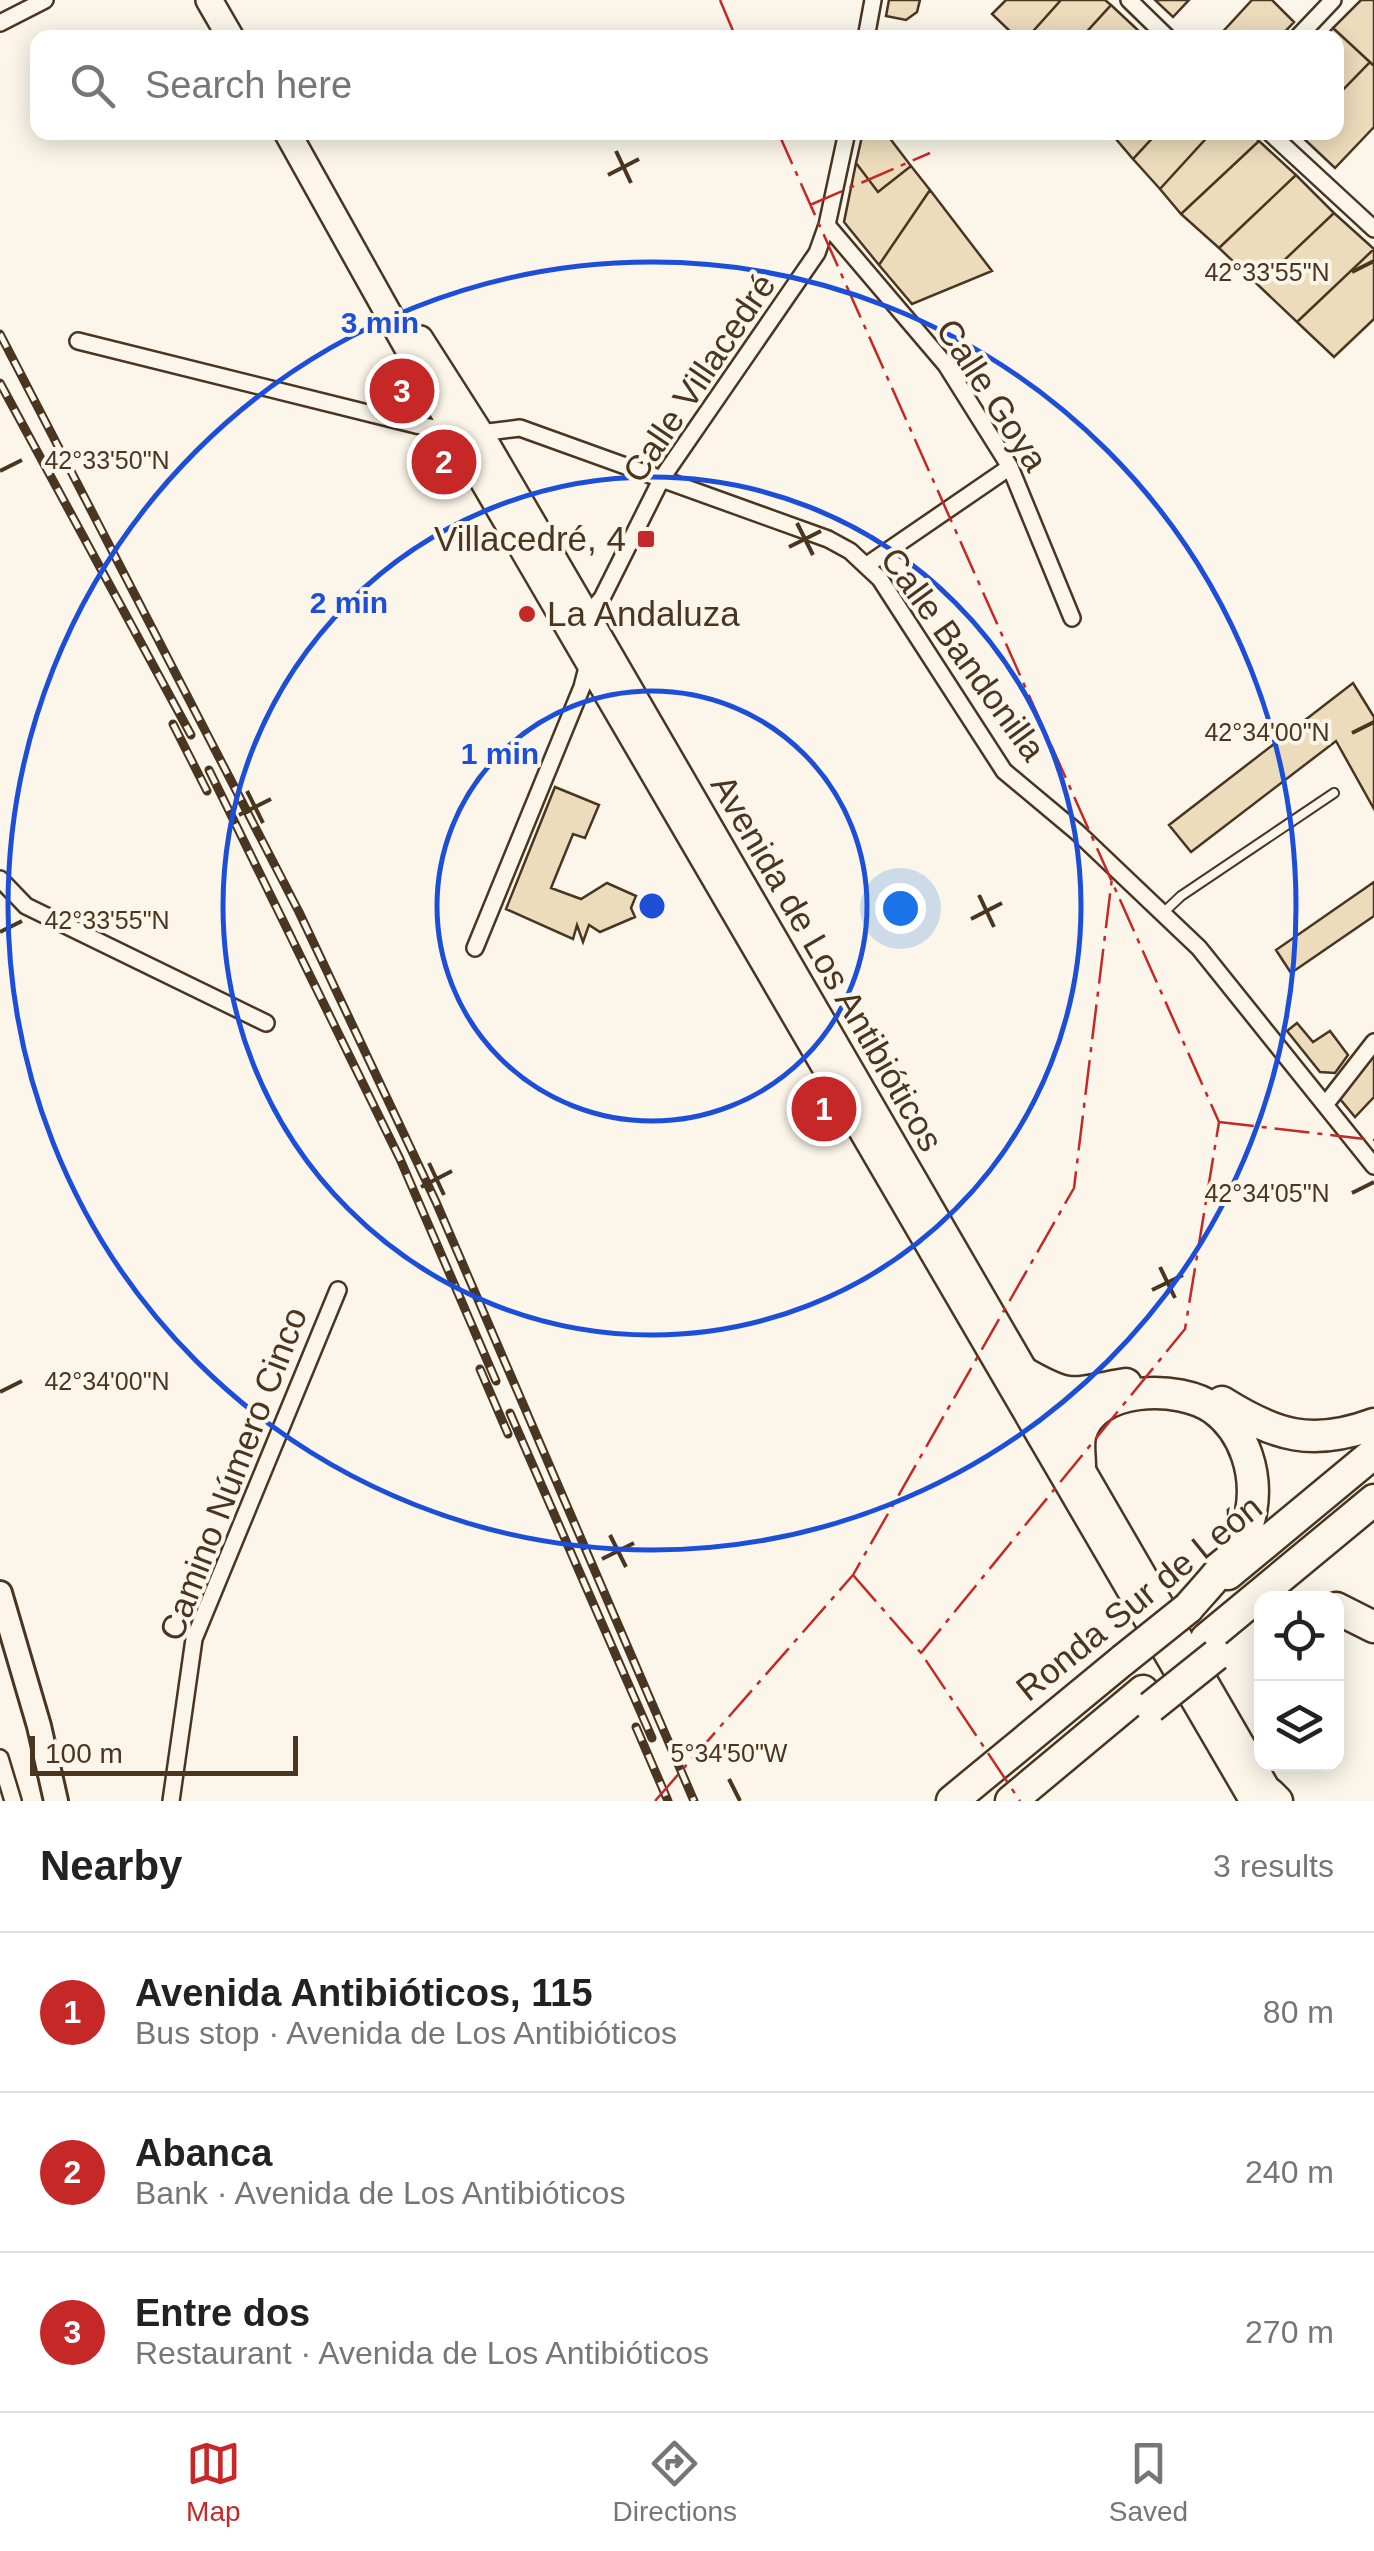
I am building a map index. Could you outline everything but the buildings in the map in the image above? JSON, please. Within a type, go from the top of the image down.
[{"type":"highway","points":[[1026,1374],[1082,1406],[1130,1395],[1174,1392],[1212,1408],[1236,1431],[1252,1466],[1251,1513],[1232,1555],[1188,1608]]},
{"type":"highway","points":[[1052,1418],[1072,1422],[1082,1406],[1156,1380],[1190,1385],[1258,1424],[1288,1436],[1325,1437],[1374,1424]]},
{"type":"highway","points":[[1080,1466],[1082,1406]]},
{"type":"highway","name":"Ronda Sur de León","points":[[952,1801],[1374,1453]]},
{"type":"highway","name":"Ronda Sur de León","points":[[1011,1801],[1116,1714],[1147,1699],[1211,1647],[1374,1500]]},
{"type":"highway","points":[[1344,1612],[1374,1627]]},
{"type":"highway","points":[[1211,1647],[1254,1626]]},
{"type":"main road","points":[[209,0],[226,30]]},
{"type":"main road","name":"Avenida de Los Antibióticos","points":[[291,140],[467,432],[588,616],[1080,1466],[1268,1800]]},
{"type":"main road","name":"Avenida de Los Antibióticos","points":[[467,432],[475,466],[589,660],[595,689],[731,908],[1211,1730],[1268,1800]]},
{"type":"main road","points":[[499,508],[527,536],[572,612],[588,616],[592,643],[589,660]]},
{"type":"main road","points":[[726,857],[734,887],[731,908],[748,916],[812,1026],[841,1058]]},
{"type":"main road","points":[[893,1186],[924,1220],[1028,1395],[1052,1418],[1057,1445],[1146,1600],[1168,1656]]},
{"type":"street","points":[[0,24],[45,0]]},
{"type":"street","points":[[868,30],[874,0]]},
{"type":"street","points":[[1130,0],[1160,30]]},
{"type":"street","points":[[1305,30],[1333,0]]},
{"type":"street","name":"Calle Villacedré","points":[[588,616],[602,598],[662,478],[818,253],[845,140]]},
{"type":"street","points":[[1278,140],[1374,229]]},
{"type":"street","name":"Calle Goya","points":[[827,225],[946,364],[1010,467],[1072,618]]},
{"type":"street","name":"Calle Bandonilla","points":[[78,341],[416,425],[467,432],[520,428],[828,539],[868,565],[898,603],[1004,771],[1077,832],[1199,948],[1374,1166]]},
{"type":"street","points":[[868,565],[1010,467]]},
{"type":"street","points":[[476,948],[595,689]]},
{"type":"street","points":[[0,879],[26,906],[266,1023]]},
{"type":"street","points":[[1325,1105],[1374,1042]]},
{"type":"street","name":"Camino Número Cinco","points":[[171,1801],[194,1639],[338,1290]]},
{"type":"street","points":[[0,1593],[39,1726],[56,1801]]},
{"type":"street","points":[[0,1758],[12,1801]]},
{"type":"lane","points":[[1163,912],[1334,793]]},
{"type":"railway","points":[[0,334],[299,912],[436,1202],[694,1801]]},
{"type":"railway","points":[[0,383],[191,735]]},
{"type":"railway","points":[[173,724],[207,791]]},
{"type":"railway","points":[[209,770],[400,1159],[496,1381]]},
{"type":"railway","points":[[480,1369],[508,1434]]},
{"type":"railway","points":[[510,1413],[652,1738]]},
{"type":"railway","points":[[636,1727],[668,1801]]},
{"type":"power","points":[[720,0],[733,30]]},
{"type":"power","points":[[782,140],[1219,1122],[1185,1329],[921,1653]]},
{"type":"power","points":[[810,205],[930,153]]},
{"type":"power","points":[[655,1801],[853,1575],[1074,1188],[1112,878]]},
{"type":"power","points":[[1219,1122],[1374,1140]]},
{"type":"power","points":[[853,1575],[921,1653],[1020,1801]]},
{"type":"place","name":"Entre dos","points":[[402,391]]},
{"type":"place","name":"Abanca","points":[[444,462]]},
{"type":"place","name":"Villacedré, 4","points":[[646,539]]},
{"type":"place","name":"La Andaluza","points":[[527,614]]},
{"type":"place","name":"Avenida Antibióticos, 115","points":[[824,1109]]}]
